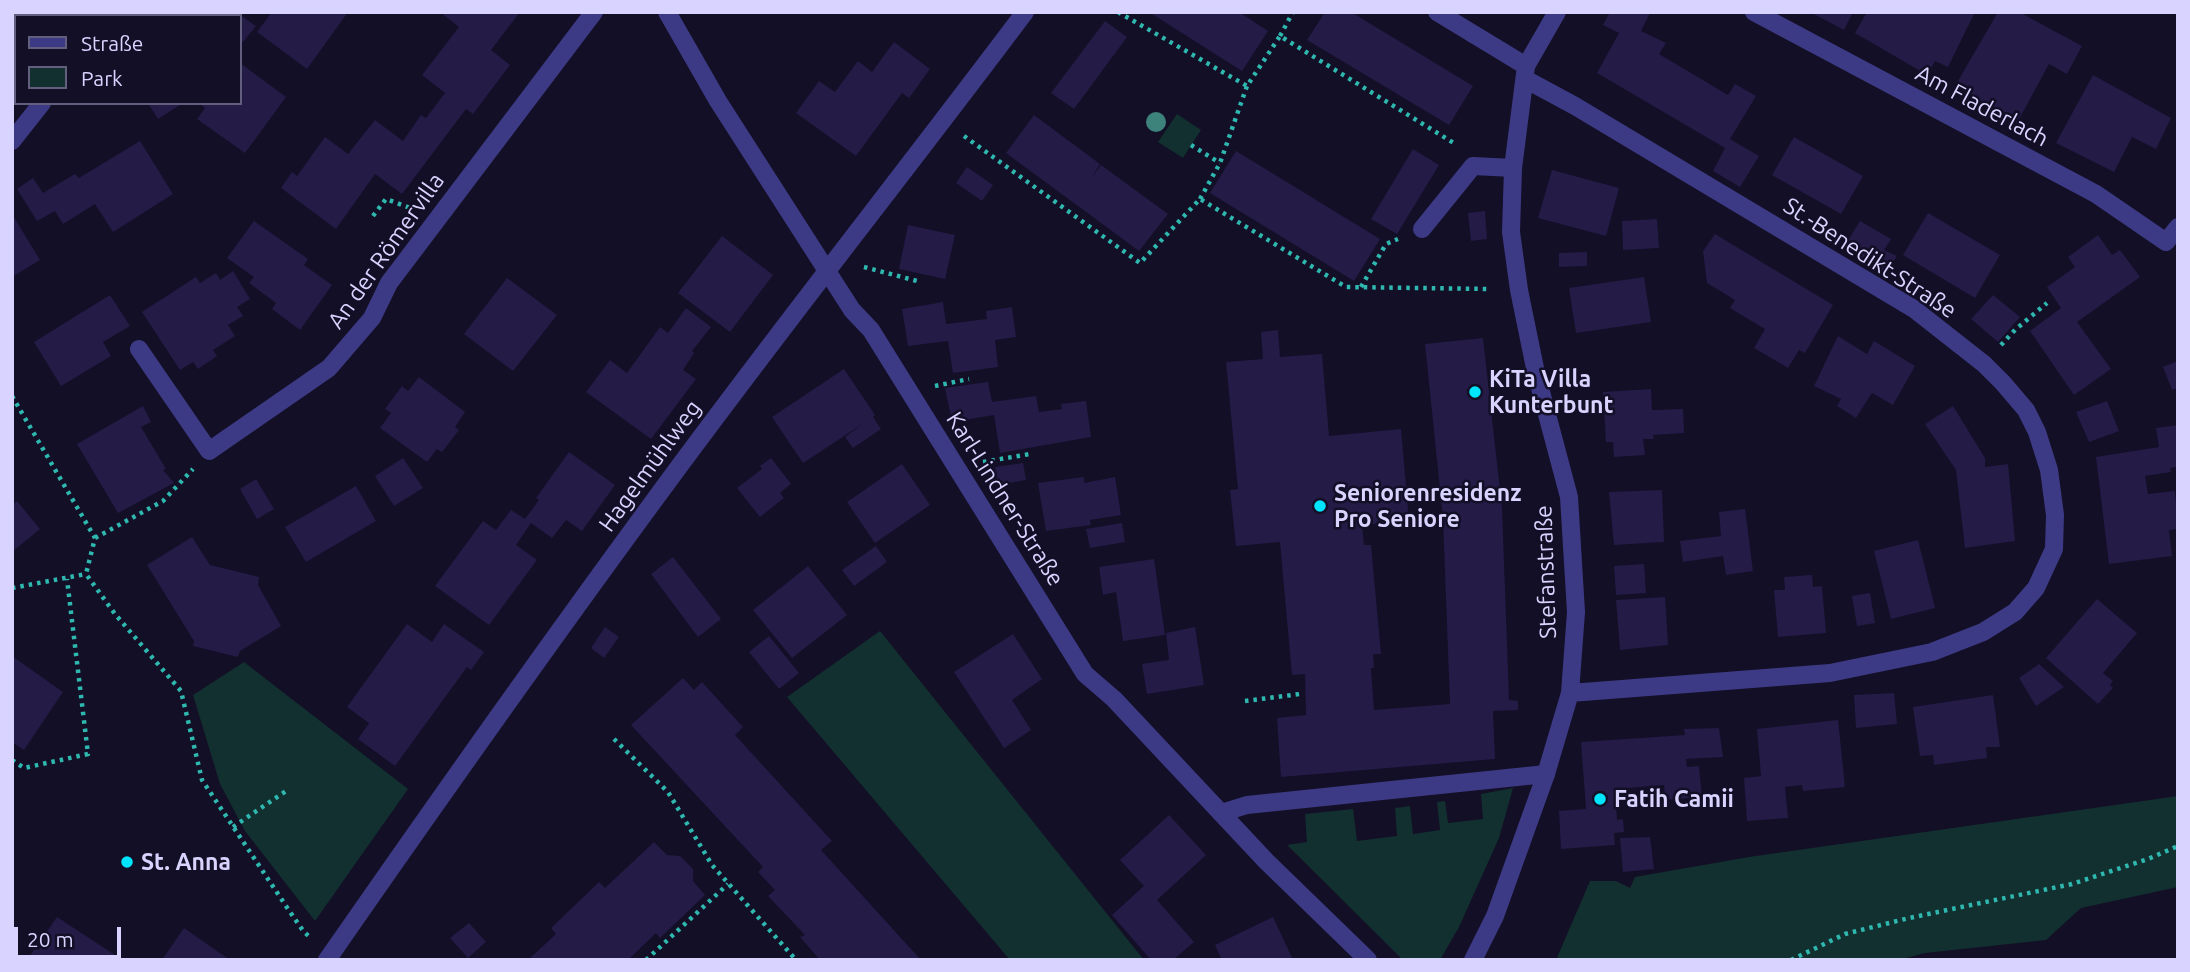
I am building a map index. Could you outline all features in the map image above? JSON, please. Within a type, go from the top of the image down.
[{"type":"street","name":"An der Römervilla","points":[[209,451],[329,368],[372,318],[390,283],[437,218],[594,12]]},
{"type":"street","name":"Karl-Lindner-Straße","points":[[667,12],[719,101],[831,265],[852,310],[871,330],[1085,674],[1114,699],[1266,861],[1368,960]]},
{"type":"street","name":"Hagelmühlweg","points":[[327,960],[544,650],[831,265],[1025,12]]},
{"type":"street","name":"St.-Benedikt-Straße","points":[[1437,12],[1575,106],[1914,309],[1984,364],[2026,410],[2037,432],[2049,470],[2056,515],[2054,549],[2036,588],[2015,612],[1983,632],[1932,652],[1830,673],[1570,693]]},
{"type":"street","name":"Stefanstraße","points":[[1473,960],[1495,916],[1546,774],[1570,693],[1576,612],[1569,497],[1536,373],[1519,290],[1511,232],[1513,168],[1525,72],[1557,12]]},
{"type":"street","name":"Am Fladerlach","points":[[1754,12],[2096,194],[2166,242],[2178,227]]},
{"type":"street","points":[[12,141],[40,105]]},
{"type":"street","points":[[1422,229],[1473,166],[1513,168]]},
{"type":"street","points":[[139,349],[209,451]]},
{"type":"street","points":[[1221,813],[1247,805],[1546,774]]},
{"type":"path","points":[[1118,12],[1247,86]]},
{"type":"path","points":[[943,121],[1140,263],[1200,199],[1220,163],[1247,86],[1293,12]]},
{"type":"path","points":[[1280,36],[1456,143],[1473,166]]},
{"type":"path","points":[[1191,145],[1220,163]]},
{"type":"path","points":[[373,216],[386,199],[437,218]]},
{"type":"path","points":[[1200,199],[1346,287],[1519,290]]},
{"type":"path","points":[[1361,287],[1386,244],[1422,229]]},
{"type":"path","points":[[831,265],[921,282]]},
{"type":"path","points":[[1984,364],[2015,330],[2047,303]]},
{"type":"path","points":[[12,396],[95,538],[86,574],[115,614],[181,691],[202,780],[304,932]]},
{"type":"path","points":[[95,538],[163,501],[209,451]]},
{"type":"path","points":[[956,467],[1030,454]]},
{"type":"path","points":[[12,588],[86,574]]},
{"type":"path","points":[[12,760],[24,768],[88,754],[67,579]]},
{"type":"path","points":[[1245,701],[1300,694]]},
{"type":"path","points":[[614,739],[668,792],[712,865],[796,960]]},
{"type":"path","points":[[233,827],[286,791]]},
{"type":"path","points":[[1791,960],[1845,934],[2072,884],[2148,859],[2178,846]]},
{"type":"path","points":[[646,960],[728,884]]},
{"type":"green space","points":[[1177,114],[1201,130],[1183,158],[1158,142]]},
{"type":"green space","points":[[880,631],[1144,960],[1010,960],[787,697]]},
{"type":"green space","points":[[244,662],[408,789],[315,921],[245,831],[220,784],[193,695]]},
{"type":"green space","points":[[1513,788],[1499,838],[1459,927],[1440,960],[1403,960],[1287,845],[1307,842],[1305,814],[1353,809],[1357,841],[1397,836],[1395,808],[1410,806],[1413,834],[1440,830],[1437,802],[1445,801],[1448,823],[1483,819],[1481,794]]},
{"type":"green space","points":[[2178,796],[2178,887],[2081,908],[2046,940],[1925,953],[1899,960],[1556,960],[1590,881],[1616,881],[1630,888],[1635,877],[1749,857]]},
{"type":"building","points":[[49,12],[100,12],[98,14]]},
{"type":"building","points":[[272,12],[348,12],[307,69],[257,32]]},
{"type":"building","points":[[440,12],[520,12],[491,50],[510,65],[473,114],[466,109],[402,194],[375,174],[336,229],[281,188],[292,172],[297,176],[325,137],[348,154],[375,120],[403,141],[421,115],[426,118],[445,93],[422,75],[459,27]]},
{"type":"building","points":[[1149,12],[1239,12],[1268,31],[1242,71]]},
{"type":"building","points":[[1325,12],[1351,12],[1473,86],[1449,125],[1307,40]]},
{"type":"building","points":[[1610,12],[1648,12],[1641,31],[1666,43],[1659,54],[1728,95],[1735,84],[1756,96],[1730,139],[1759,156],[1740,187],[1713,171],[1725,148],[1597,73],[1619,33],[1603,25]]},
{"type":"building","points":[[1810,12],[1853,12],[1844,30]]},
{"type":"building","points":[[1867,12],[1975,12],[1948,67],[1935,61],[1927,75],[1855,33]]},
{"type":"building","points":[[1998,12],[2019,12],[2082,46],[2067,74],[2049,64],[2017,123],[1955,86]]},
{"type":"building","points":[[242,16],[256,26],[242,41]]},
{"type":"building","points":[[1105,21],[1127,37],[1074,109],[1051,93]]},
{"type":"building","points":[[894,42],[930,69],[909,98],[902,93],[856,156],[796,113],[819,81],[835,92],[858,61],[872,72]]},
{"type":"building","points":[[242,64],[286,97],[245,153],[197,119],[205,108],[201,105],[242,105]]},
{"type":"building","points":[[2093,75],[2171,118],[2156,149],[2132,137],[2114,172],[2056,143]]},
{"type":"building","points":[[149,105],[180,105],[158,119]]},
{"type":"building","points":[[1034,115],[1100,164],[1092,177],[1101,165],[1168,214],[1139,251],[1006,153]]},
{"type":"building","points":[[1794,137],[1863,176],[1841,214],[1772,175]]},
{"type":"building","points":[[140,141],[173,194],[113,232],[95,204],[63,224],[55,211],[37,221],[17,189],[33,178],[43,193],[75,174],[79,178]]},
{"type":"building","points":[[1413,149],[1439,165],[1397,234],[1371,219]]},
{"type":"building","points":[[1236,151],[1380,239],[1354,281],[1210,193]]},
{"type":"building","points":[[967,167],[993,185],[982,201],[956,183]]},
{"type":"building","points":[[1552,170],[1619,188],[1606,236],[1538,218]]},
{"type":"building","points":[[1485,211],[1487,239],[1471,241],[1468,213]]},
{"type":"building","points":[[1928,213],[2000,255],[1975,298],[1903,255]]},
{"type":"building","points":[[12,214],[40,260],[12,277]]},
{"type":"building","points":[[1657,219],[1659,248],[1623,250],[1622,221]]},
{"type":"building","points":[[254,221],[308,259],[304,265],[332,285],[300,330],[272,309],[276,303],[249,283],[254,277],[227,258]]},
{"type":"building","points":[[1860,221],[1891,239],[1884,250],[1897,256],[1884,277],[1873,269],[1875,265],[1844,247]]},
{"type":"building","points":[[908,225],[955,235],[945,279],[899,269]]},
{"type":"building","points":[[1715,234],[1833,305],[1805,353],[1799,350],[1788,368],[1754,348],[1765,329],[1730,308],[1735,300],[1707,283],[1703,251]]},
{"type":"building","points":[[2098,235],[2112,255],[2120,250],[2140,277],[2077,322],[2111,369],[2074,395],[2030,331],[2061,308],[2047,287],[2075,267],[2068,257]]},
{"type":"building","points":[[722,236],[773,275],[730,332],[678,293]]},
{"type":"building","points":[[1587,252],[1587,266],[1559,267],[1559,253]]},
{"type":"building","points":[[233,271],[250,299],[237,307],[243,316],[228,325],[235,336],[213,350],[217,356],[198,369],[193,362],[180,370],[142,312],[196,277],[200,283],[216,273],[220,280]]},
{"type":"building","points":[[1644,277],[1651,322],[1576,333],[1569,288]]},
{"type":"building","points":[[507,278],[557,315],[513,371],[464,334]]},
{"type":"building","points":[[110,295],[130,326],[103,342],[111,356],[61,386],[34,342]]},
{"type":"building","points":[[1993,295],[2020,317],[1998,342],[1971,319]]},
{"type":"building","points":[[943,302],[946,324],[987,319],[986,311],[1012,307],[1016,337],[995,340],[998,367],[953,373],[948,341],[908,346],[902,309]]},
{"type":"building","points":[[686,308],[711,327],[692,351],[694,353],[683,370],[696,379],[651,439],[586,392],[610,360],[627,373],[660,327],[668,333]]},
{"type":"building","points":[[1278,330],[1280,357],[1322,354],[1329,436],[1401,429],[1409,521],[1362,525],[1364,545],[1371,545],[1381,654],[1373,654],[1374,668],[1371,668],[1374,710],[1450,704],[1443,518],[1425,344],[1483,338],[1502,508],[1509,700],[1518,701],[1518,710],[1493,711],[1495,759],[1281,777],[1277,718],[1306,715],[1305,674],[1292,675],[1280,542],[1236,546],[1230,490],[1238,489],[1226,362],[1263,359],[1261,332]]},
{"type":"building","points":[[1838,336],[1867,354],[1874,341],[1915,366],[1893,405],[1872,393],[1856,418],[1837,406],[1841,399],[1814,386]]},
{"type":"building","points":[[2178,361],[2178,388],[2172,390],[2163,367]]},
{"type":"building","points":[[844,369],[875,415],[873,417],[881,429],[853,448],[845,437],[864,423],[803,463],[772,417]]},
{"type":"building","points":[[419,377],[465,412],[455,427],[459,430],[442,452],[437,449],[427,462],[380,428],[391,413],[385,409],[402,386],[408,391]]},
{"type":"building","points":[[988,382],[992,402],[1036,396],[1039,412],[1062,409],[1061,404],[1086,401],[1091,437],[1000,453],[994,415],[952,422],[945,388]]},
{"type":"building","points":[[1651,389],[1652,410],[1683,409],[1684,433],[1653,435],[1654,439],[1643,439],[1645,455],[1614,457],[1613,442],[1606,442],[1603,392]]},
{"type":"building","points":[[2107,401],[2119,431],[2089,442],[2076,412]]},
{"type":"building","points":[[143,406],[151,422],[141,427],[166,469],[163,470],[174,483],[118,513],[77,444]]},
{"type":"building","points":[[1953,406],[1985,458],[1985,467],[2008,464],[2015,541],[1965,548],[1956,470],[1925,424]]},
{"type":"building","points":[[2178,425],[2178,467],[2170,468],[2171,472],[2145,476],[2148,494],[2175,491],[2178,529],[2169,530],[2172,556],[2109,564],[2096,457],[2159,447],[2156,428]]},
{"type":"building","points":[[569,452],[615,485],[582,531],[566,520],[552,538],[531,523],[516,545],[537,560],[489,625],[435,586],[483,521],[496,530],[511,510],[525,519],[539,500],[536,498]]},
{"type":"building","points":[[403,458],[423,488],[394,506],[375,476]]},
{"type":"building","points":[[771,458],[791,484],[780,493],[784,498],[760,517],[737,488],[762,469],[760,466]]},
{"type":"building","points":[[1023,463],[1026,480],[998,485],[995,467]]},
{"type":"building","points":[[902,464],[930,505],[875,543],[847,502]]},
{"type":"building","points":[[1084,477],[1084,483],[1115,477],[1121,515],[1090,520],[1091,525],[1046,531],[1038,483]]},
{"type":"building","points":[[256,479],[274,509],[257,519],[240,489]]},
{"type":"building","points":[[356,486],[376,521],[306,562],[285,527]]},
{"type":"building","points":[[1662,490],[1664,542],[1614,545],[1609,492]]},
{"type":"building","points":[[17,501],[40,529],[12,552],[12,505]]},
{"type":"building","points":[[1745,509],[1753,571],[1726,575],[1723,556],[1683,562],[1680,541],[1721,536],[1719,512]]},
{"type":"building","points":[[1122,523],[1125,542],[1090,548],[1086,529]]},
{"type":"building","points":[[192,537],[210,565],[259,577],[258,585],[281,626],[240,651],[238,657],[193,646],[194,641],[147,565]]},
{"type":"building","points":[[1918,540],[1935,608],[1891,619],[1874,551]]},
{"type":"building","points":[[876,546],[887,562],[854,586],[842,570]]},
{"type":"building","points":[[673,557],[721,619],[698,637],[651,574]]},
{"type":"building","points":[[1154,559],[1165,635],[1123,641],[1116,592],[1103,595],[1099,567]]},
{"type":"building","points":[[1644,564],[1646,593],[1616,595],[1614,566]]},
{"type":"building","points":[[808,566],[847,615],[792,658],[753,610]]},
{"type":"building","points":[[1812,575],[1813,587],[1822,586],[1826,633],[1778,637],[1774,590],[1785,590],[1784,577]]},
{"type":"building","points":[[1870,593],[1875,623],[1857,626],[1852,596]]},
{"type":"building","points":[[1665,597],[1668,645],[1620,650],[1616,600]]},
{"type":"building","points":[[2097,599],[2137,633],[2103,673],[2113,681],[2110,685],[2113,688],[2098,704],[2046,658]]},
{"type":"building","points":[[407,624],[432,642],[444,624],[484,652],[471,670],[467,667],[395,766],[358,739],[369,723],[347,707]]},
{"type":"building","points":[[605,627],[619,637],[604,658],[591,648]]},
{"type":"building","points":[[1195,627],[1204,685],[1147,694],[1142,664],[1169,660],[1166,633]]},
{"type":"building","points":[[1013,634],[1042,679],[1012,700],[1031,730],[1004,748],[954,672]]},
{"type":"building","points":[[769,636],[799,673],[779,689],[749,652]]},
{"type":"building","points":[[12,656],[63,692],[24,750],[12,742]]},
{"type":"building","points":[[2039,664],[2064,687],[2036,706],[2019,678]]},
{"type":"building","points":[[683,678],[694,690],[702,682],[743,727],[735,735],[832,841],[821,850],[921,960],[820,960],[800,937],[805,935],[768,896],[775,890],[758,872],[763,867],[631,725]]},
{"type":"building","points":[[1894,693],[1897,724],[1856,728],[1854,695]]},
{"type":"building","points":[[1993,695],[2000,747],[1986,747],[1987,758],[1934,765],[1933,755],[1920,756],[1913,707]]},
{"type":"building","points":[[1838,720],[1845,787],[1803,791],[1802,785],[1785,787],[1788,818],[1747,821],[1744,778],[1761,776],[1757,729]]},
{"type":"building","points":[[1719,728],[1723,757],[1686,759],[1687,767],[1699,766],[1702,797],[1665,800],[1664,785],[1615,789],[1617,820],[1623,819],[1624,832],[1614,833],[1615,845],[1561,849],[1559,811],[1586,809],[1581,742],[1685,735],[1684,729]]},
{"type":"building","points":[[1169,815],[1206,855],[1157,900],[1194,942],[1173,960],[1151,960],[1112,915],[1144,886],[1120,860]]},
{"type":"building","points":[[1650,837],[1654,869],[1623,872],[1620,838]]},
{"type":"building","points":[[654,842],[667,855],[680,856],[693,869],[693,881],[705,895],[660,938],[656,933],[628,960],[528,960],[556,934],[551,928],[599,882],[605,888]]},
{"type":"building","points":[[57,917],[115,955],[112,960],[27,960]]},
{"type":"building","points":[[1273,917],[1293,960],[1222,960],[1215,945]]},
{"type":"building","points":[[469,923],[486,942],[468,958],[450,938]]},
{"type":"building","points":[[184,928],[230,960],[162,960]]},
{"type":"place","name":"KiTa Villa Kunterbunt","points":[[1475,392]]},
{"type":"place","name":"Seniorenresidenz Pro Seniore","points":[[1320,506]]},
{"type":"place","name":"Fatih Camii","points":[[1600,799]]},
{"type":"place","name":"St. Anna","points":[[127,862]]}]
